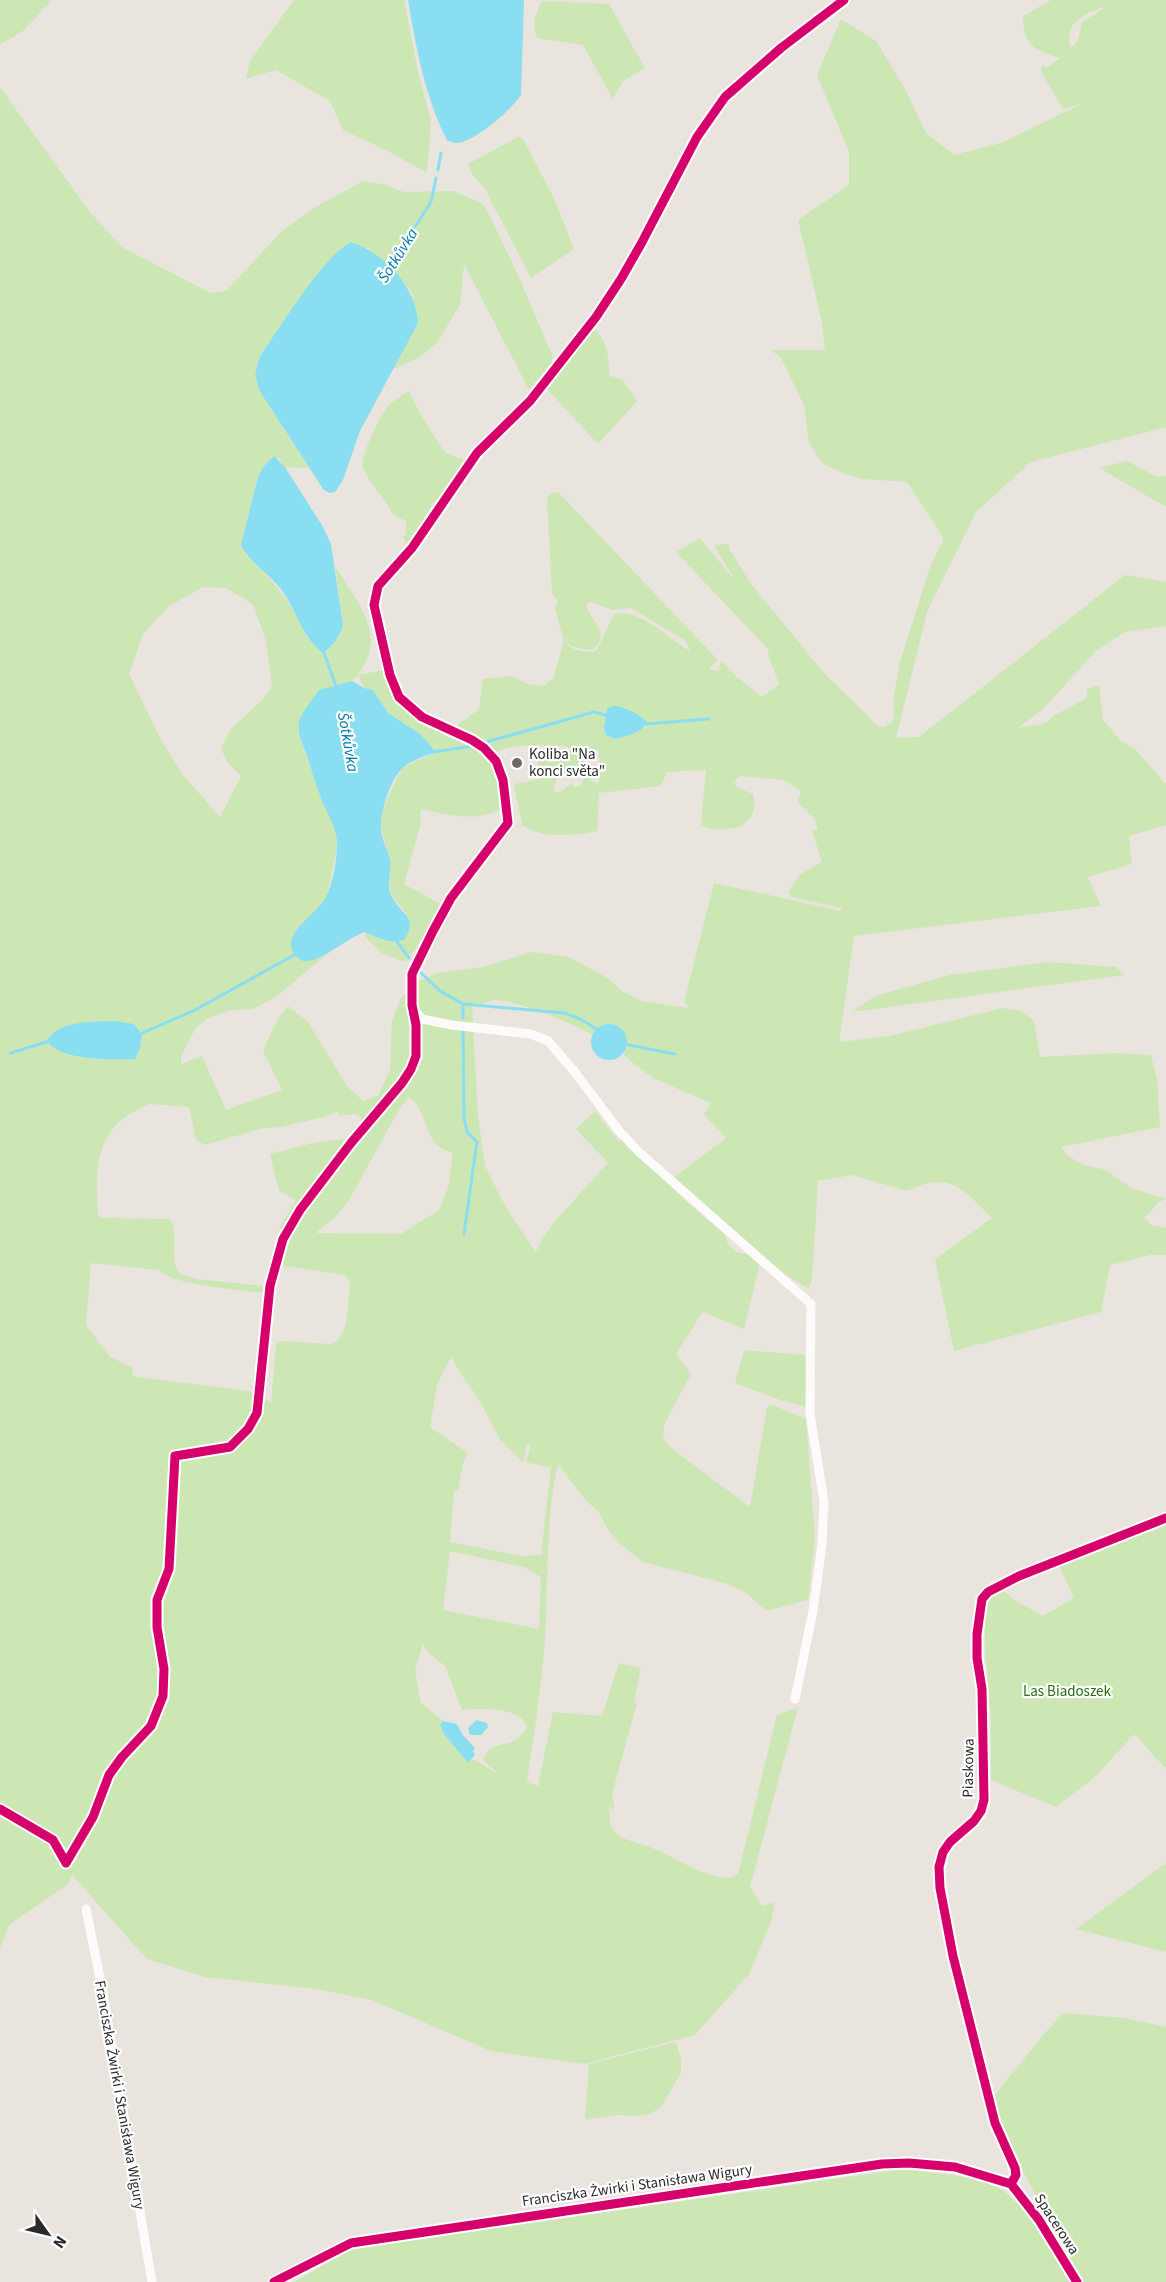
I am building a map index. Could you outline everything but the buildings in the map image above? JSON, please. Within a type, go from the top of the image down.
[{"type":"street","points":[[257,1413],[270,1286],[283,1239],[300,1210],[411,1069],[416,1056],[412,974],[451,898],[504,832],[508,823],[503,780],[496,761],[484,748],[422,717],[399,697],[390,675],[374,605],[378,586],[412,548],[477,453],[530,401],[596,317],[641,244],[697,137],[725,97],[781,48],[844,0]]},
{"type":"street","points":[[412,1005],[422,1019],[452,1025],[531,1034],[548,1041],[620,1132],[639,1152],[811,1304],[810,1414],[824,1502],[823,1534],[813,1611],[795,1699]]},
{"type":"street","name":"Piaskowa","points":[[1011,2184],[1016,2175],[1015,2169],[994,2123],[953,1956],[940,1888],[939,1867],[943,1852],[950,1842],[974,1821],[981,1811],[984,1800],[982,1689],[977,1658],[980,1606],[988,1592],[1019,1576],[1166,1518]]},
{"type":"street","name":"Franciszka Żwirki i Stanisława Wigury","points":[[86,1909],[102,1988],[152,2282]]},
{"type":"street","name":"Franciszka Żwirki i Stanisława Wigury","points":[[274,2282],[351,2243],[882,2164],[909,2163],[955,2167],[1011,2184]]},
{"type":"street","name":"Spacerowa","points":[[1011,2184],[1039,2220],[1077,2282]]},
{"type":"green space","points":[[0,0],[52,0],[23,31],[0,45]]},
{"type":"green space","points":[[294,0],[404,0],[418,72],[431,121],[427,173],[388,151],[343,130],[330,101],[276,70],[246,79],[250,61]]},
{"type":"green space","points":[[1051,0],[1166,0],[1166,427],[1031,462],[976,512],[927,612],[896,738],[919,737],[1125,575],[1166,582],[1166,626],[1125,632],[1096,651],[1043,709],[1018,728],[1046,723],[1053,716],[1087,698],[1087,689],[1099,685],[1103,720],[1120,740],[1136,750],[1166,784],[1166,825],[1129,836],[1132,864],[1088,877],[1101,906],[854,936],[839,1042],[890,1036],[1002,1008],[1022,1011],[1034,1021],[1040,1057],[1116,1053],[1151,1055],[1157,1079],[1160,1127],[1061,1147],[1067,1155],[1081,1164],[1106,1170],[1131,1188],[1166,1199],[1159,1202],[1144,1218],[1151,1225],[1166,1228],[1166,1255],[1150,1255],[1110,1265],[1101,1312],[954,1351],[935,1259],[992,1218],[963,1191],[954,1185],[934,1182],[907,1191],[852,1175],[818,1181],[812,1280],[809,1289],[786,1275],[673,1178],[726,1138],[704,1114],[711,1103],[653,1078],[623,1055],[628,1046],[611,1023],[598,1027],[593,1035],[547,1014],[500,1000],[472,1005],[478,1115],[485,1166],[504,1204],[536,1253],[539,1244],[556,1220],[608,1163],[576,1129],[595,1111],[619,1142],[623,1139],[685,1200],[725,1235],[728,1244],[736,1252],[748,1254],[760,1263],[744,1329],[703,1312],[676,1354],[691,1374],[664,1425],[663,1436],[671,1448],[750,1507],[767,1408],[770,1404],[806,1419],[815,1537],[808,1600],[767,1611],[746,1593],[728,1584],[643,1562],[618,1542],[599,1512],[586,1501],[558,1464],[549,1523],[543,1663],[527,1782],[538,1786],[553,1712],[602,1716],[619,1663],[641,1668],[634,1702],[637,1703],[612,1794],[613,1811],[609,1805],[610,1821],[618,1835],[622,1837],[652,1848],[697,1870],[720,1877],[730,1877],[738,1874],[777,1715],[798,1707],[750,1887],[762,1906],[775,1902],[771,1922],[749,1974],[695,2035],[584,2064],[491,2051],[372,2000],[316,1989],[205,1977],[147,1959],[72,1875],[68,1884],[9,1925],[0,1948],[0,87],[89,211],[123,248],[211,293],[226,291],[282,231],[314,208],[363,181],[382,184],[404,192],[453,191],[480,202],[486,208],[552,355],[552,363],[529,390],[464,264],[460,305],[437,343],[419,358],[391,370],[418,323],[412,293],[399,277],[367,248],[322,269],[260,356],[255,372],[259,390],[309,468],[285,467],[279,458],[258,477],[252,504],[246,555],[266,574],[282,594],[309,640],[332,646],[341,634],[343,625],[335,566],[355,597],[370,630],[369,653],[358,675],[352,681],[319,691],[300,721],[300,737],[322,801],[332,819],[337,847],[327,896],[319,909],[300,925],[319,958],[332,950],[276,997],[253,1009],[231,1010],[208,1018],[196,1028],[181,1057],[181,1064],[202,1056],[226,1110],[282,1090],[263,1051],[277,1020],[288,1006],[308,1022],[347,1086],[363,1101],[378,1096],[390,1070],[392,1021],[400,1000],[412,984],[438,973],[484,967],[532,952],[569,957],[609,979],[623,992],[642,1001],[689,1008],[684,1002],[714,883],[841,911],[842,906],[840,908],[791,897],[788,892],[799,875],[822,862],[812,831],[818,829],[815,820],[797,801],[801,791],[784,780],[741,776],[737,778],[734,784],[753,794],[754,802],[754,809],[749,820],[739,827],[712,829],[701,824],[706,770],[667,772],[661,786],[599,793],[597,831],[568,835],[540,833],[522,825],[514,784],[540,779],[537,754],[562,749],[581,753],[586,757],[586,768],[591,781],[599,783],[599,751],[535,745],[497,751],[456,726],[479,709],[483,679],[512,676],[527,684],[543,686],[553,679],[564,641],[555,609],[558,601],[552,594],[547,498],[551,493],[558,492],[717,659],[709,670],[719,670],[721,660],[736,676],[762,697],[779,684],[768,654],[769,650],[676,552],[700,538],[736,582],[714,545],[729,544],[729,549],[752,585],[823,672],[878,726],[884,727],[892,722],[900,662],[930,567],[943,537],[907,482],[863,479],[823,464],[809,443],[804,405],[781,358],[771,350],[825,350],[822,322],[798,220],[849,185],[849,152],[817,75],[841,19],[876,41],[904,87],[926,133],[954,155],[1001,143],[1086,102],[1063,109],[1042,73],[1041,66],[1048,67],[1060,58],[1032,45],[1025,34],[1023,16]],"holes":[[[1109,5],[1082,22],[1078,40],[1071,48],[1069,39],[1074,24],[1093,11]],[[203,587],[226,588],[253,604],[266,641],[272,686],[263,699],[230,730],[221,749],[228,763],[241,776],[220,817],[183,775],[161,740],[129,674],[143,634],[169,606]],[[590,602],[613,610],[631,608],[686,641],[690,651],[644,620],[624,614],[614,614],[598,648],[594,652],[575,650],[566,643],[573,647],[592,650],[598,645],[600,639],[599,629],[586,605]],[[626,708],[647,722],[645,727],[604,728],[607,709]],[[576,769],[582,771],[584,778],[580,786],[575,788],[572,783],[560,792],[554,791],[556,779]],[[409,1097],[422,1113],[436,1144],[453,1154],[448,1188],[439,1210],[401,1234],[316,1233],[336,1216],[351,1197],[398,1111]],[[150,1104],[189,1107],[196,1140],[205,1145],[263,1128],[281,1127],[328,1116],[337,1111],[340,1116],[357,1114],[361,1118],[346,1139],[317,1142],[270,1154],[279,1190],[296,1201],[279,1228],[289,1234],[282,1264],[345,1275],[350,1282],[347,1318],[337,1341],[330,1344],[280,1341],[276,1345],[271,1403],[256,1392],[137,1377],[133,1375],[132,1367],[110,1357],[86,1325],[91,1263],[159,1270],[178,1280],[264,1293],[264,1286],[197,1279],[180,1274],[175,1261],[174,1232],[170,1219],[98,1216],[97,1180],[102,1148],[118,1123]],[[451,1357],[477,1396],[501,1441],[523,1462],[527,1444],[531,1445],[526,1462],[551,1468],[541,1555],[521,1556],[450,1542],[454,1491],[458,1490],[463,1463],[468,1453],[430,1427],[437,1385]],[[450,1551],[524,1567],[541,1577],[539,1629],[443,1610]],[[423,1643],[427,1652],[445,1666],[462,1710],[507,1711],[522,1719],[527,1726],[516,1740],[492,1748],[483,1760],[502,1777],[474,1759],[468,1763],[440,1724],[443,1721],[421,1703],[415,1671]]]},
{"type":"green space","points":[[542,1],[609,4],[645,68],[623,81],[613,99],[583,45],[537,38],[534,29],[535,19]]},
{"type":"green space","points":[[518,137],[523,139],[555,200],[574,249],[531,278],[484,187],[472,174],[468,164]]},
{"type":"green space","points":[[593,328],[604,343],[610,376],[622,379],[637,401],[598,444],[546,388]]},
{"type":"green space","points":[[409,391],[419,412],[446,453],[466,461],[442,497],[432,504],[420,533],[408,547],[403,537],[406,534],[406,521],[395,516],[391,511],[368,478],[363,461],[372,435],[386,409],[392,402]]},
{"type":"green space","points":[[1127,461],[1157,477],[1166,476],[1166,507],[1099,468]]},
{"type":"green space","points":[[384,670],[395,698],[479,748],[494,765],[503,807],[495,812],[474,816],[452,815],[421,809],[420,826],[404,884],[442,905],[415,950],[404,962],[382,953],[365,937],[365,932],[380,939],[406,913],[391,896],[390,861],[381,829],[382,810],[402,768],[436,752],[419,733],[388,713],[373,690],[364,688],[358,675]]},
{"type":"green space","points":[[1047,962],[1116,967],[1125,975],[852,1012],[875,996],[950,975]]},
{"type":"green space","points":[[744,1350],[805,1355],[806,1407],[735,1383]]},
{"type":"green space","name":"Las Biadoszek","points":[[1166,1523],[1166,1769],[1134,1734],[1096,1776],[1056,1807],[991,1780],[991,1719],[985,1645],[985,1608],[993,1595],[1001,1589],[1016,1601],[1043,1616],[1074,1598],[1058,1563],[1103,1550]]},
{"type":"green space","points":[[1166,1863],[1166,1952],[1076,1929]]},
{"type":"green space","points":[[1063,2013],[1125,2018],[1166,2027],[1166,2282],[1080,2282],[1001,2128],[995,2095]]},
{"type":"green space","points":[[676,2042],[681,2058],[681,2073],[661,2107],[650,2114],[615,2115],[585,2120],[589,2064]]},
{"type":"green space","points":[[903,2169],[983,2179],[998,2187],[1035,2223],[1073,2282],[294,2282],[352,2249]]},
{"type":"water","points":[[408,0],[524,0],[521,95],[492,124],[464,142],[456,143],[447,140],[439,124],[422,72]]},
{"type":"water","points":[[351,242],[376,255],[396,273],[411,296],[418,323],[360,431],[343,480],[335,492],[329,493],[323,489],[259,390],[255,373],[260,356],[302,294],[328,262]]},
{"type":"water","points":[[274,456],[285,467],[323,527],[331,544],[343,625],[336,641],[323,653],[309,639],[279,587],[249,557],[241,545],[258,477],[264,466]]},
{"type":"water","points":[[352,681],[373,690],[388,713],[419,733],[436,752],[419,758],[398,773],[390,788],[382,814],[381,833],[390,860],[390,893],[407,917],[410,926],[404,940],[389,941],[365,932],[322,956],[305,961],[296,956],[292,948],[292,940],[301,925],[322,904],[331,886],[337,841],[335,829],[322,801],[302,741],[299,722],[305,709],[319,690]]},
{"type":"water","points":[[612,706],[631,711],[647,722],[645,726],[629,735],[615,739],[606,735],[604,728],[607,709]]},
{"type":"water","points":[[114,1021],[134,1024],[142,1034],[140,1048],[135,1059],[75,1056],[54,1048],[47,1041],[52,1034],[67,1026],[86,1022]]},
{"type":"water","points":[[609,1024],[622,1029],[627,1042],[622,1055],[609,1060],[596,1055],[591,1042],[596,1029]]},
{"type":"water","points":[[477,1720],[487,1723],[488,1727],[481,1735],[470,1735],[468,1728]]},
{"type":"water","points":[[443,1721],[457,1724],[462,1734],[475,1748],[473,1751],[475,1755],[468,1763],[444,1734],[440,1724]]},
{"type":"waterway","name":"Šotkůvka","points":[[438,170],[441,153]]},
{"type":"waterway","name":"Šotkůvka","points":[[387,270],[431,202],[436,178]]},
{"type":"waterway","name":"Šotkůvka","points":[[323,650],[337,689]]},
{"type":"waterway","points":[[486,742],[594,712],[609,716]]},
{"type":"waterway","points":[[645,724],[709,719]]},
{"type":"waterway","points":[[433,752],[473,746]]},
{"type":"waterway","name":"Šotkůvka","points":[[395,939],[409,958]]},
{"type":"waterway","points":[[140,1034],[195,1010],[296,954]]},
{"type":"waterway","name":"Šotkůvka","points":[[417,969],[440,991],[463,1004],[463,1018]]},
{"type":"waterway","points":[[463,1004],[565,1013],[600,1031]]},
{"type":"waterway","name":"Šotkůvka","points":[[463,1029],[464,1118],[467,1132],[477,1142],[464,1234]]},
{"type":"waterway","points":[[11,1053],[49,1041]]},
{"type":"waterway","points":[[624,1044],[675,1054]]},
{"type":"cycle path","points":[[66,1863],[93,1817],[109,1775],[122,1757],[151,1726],[163,1696],[164,1669],[157,1627],[157,1600],[169,1569],[175,1456],[230,1447],[248,1429],[257,1413],[270,1286],[283,1239],[300,1210],[411,1069],[416,1056],[412,974],[451,898],[508,823],[503,780],[496,761],[484,748],[472,740],[422,717],[399,697],[390,675],[374,605],[378,586],[412,548],[477,453],[530,401],[596,317],[641,244],[697,137],[725,97],[781,48],[844,0]]},
{"type":"cycle path","points":[[1011,2184],[1016,2175],[1015,2168],[995,2123],[953,1956],[940,1888],[939,1867],[943,1852],[950,1842],[974,1821],[981,1811],[984,1800],[982,1689],[977,1658],[977,1634],[982,1599],[988,1592],[1019,1576],[1166,1518]]},
{"type":"cycle path","points":[[0,1809],[53,1840],[66,1863]]},
{"type":"cycle path","points":[[274,2282],[351,2243],[882,2164],[909,2163],[955,2167],[1011,2184]]},
{"type":"cycle path","points":[[1011,2184],[1039,2220],[1077,2282]]},
{"type":"place","name":"Koliba \"Na konci světa\"","points":[[517,763]]}]
